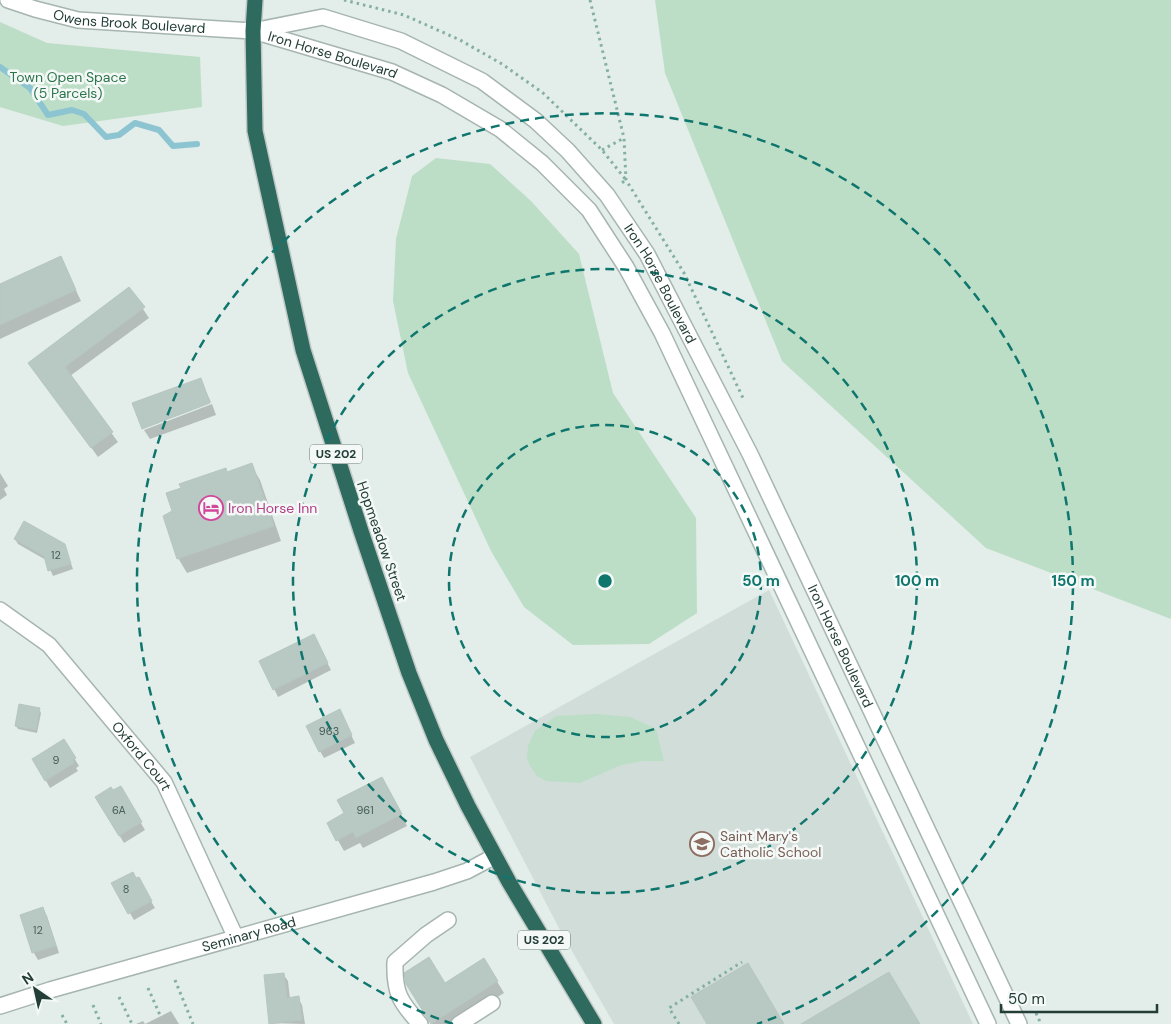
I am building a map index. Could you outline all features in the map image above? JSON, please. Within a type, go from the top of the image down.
[{"type":"highway","name":"Hopmeadow Street","points":[[255,0],[253,30],[255,131],[303,350],[361,531],[409,673],[444,756],[474,820],[594,1024]]},
{"type":"street","name":"Owens Brook Boulevard","points":[[8,0],[36,10],[78,20],[253,30]]},
{"type":"street","name":"Iron Horse Boulevard","points":[[253,30],[323,17],[401,41],[482,81],[536,121],[568,152],[607,195],[647,254],[750,454],[1019,1024]]},
{"type":"street","name":"Iron Horse Boulevard","points":[[253,30],[392,72],[442,95],[500,129],[542,162],[589,210],[626,267],[662,334],[988,1024]]},
{"type":"street","name":"Oxford Court","points":[[0,610],[50,645],[164,782],[236,938]]},
{"type":"street","name":"Seminary Road","points":[[0,1006],[50,990],[434,882],[467,871],[495,856]]},
{"type":"street","points":[[420,1024],[400,1000],[394,976],[395,962],[426,935],[448,920]]},
{"type":"street","points":[[459,1024],[492,1003]]},
{"type":"path","points":[[590,0],[624,138],[602,150]]},
{"type":"path","points":[[679,1024],[669,1008],[742,962]]},
{"type":"path","points":[[175,980],[193,1024]]},
{"type":"path","points":[[148,988],[160,1015]]},
{"type":"path","points":[[119,997],[132,1024]]},
{"type":"path","points":[[93,1005],[101,1024]]},
{"type":"path","points":[[62,1015],[67,1024]]},
{"type":"shaded area","name":"Saint Mary's Catholic School","points":[[769,590],[973,1024],[614,1024],[561,932],[470,757]]},
{"type":"green space","points":[[655,0],[1171,0],[1171,619],[986,548],[782,361],[665,73]]},
{"type":"green space","name":"Town Open Space (5 Parcels)","points":[[0,22],[47,43],[200,57],[202,107],[63,126],[0,107]]},
{"type":"green space","points":[[436,158],[490,164],[531,201],[579,254],[613,393],[696,518],[697,613],[649,644],[573,645],[524,607],[491,551],[408,373],[393,301],[396,239],[412,176]]},
{"type":"green space","points":[[597,714],[630,717],[656,729],[664,761],[643,761],[621,765],[580,783],[546,781],[537,776],[527,758],[528,746],[535,731],[556,716]]},
{"type":"building","points":[[61,256],[76,290],[0,325],[0,284]]},
{"type":"building","points":[[129,287],[145,307],[65,367],[113,432],[91,448],[28,363]]},
{"type":"building","points":[[201,378],[210,403],[142,429],[132,403]]},
{"type":"building","points":[[252,463],[274,526],[177,559],[163,516],[172,511],[166,493],[181,488],[179,484],[226,468],[227,472]]},
{"type":"building","points":[[24,521],[65,544],[71,564],[48,571],[44,556],[14,539]]},
{"type":"building","points":[[314,634],[328,663],[273,690],[259,661]]},
{"type":"building","points":[[19,704],[40,708],[36,730],[15,726]]},
{"type":"building","points":[[340,709],[352,735],[319,752],[306,726]]},
{"type":"building","points":[[64,739],[76,758],[73,760],[74,763],[45,781],[32,759]]},
{"type":"building","points":[[382,777],[402,814],[356,838],[353,832],[336,841],[327,823],[344,813],[337,800]]},
{"type":"building","points":[[121,786],[142,822],[119,836],[95,797],[111,787],[113,790]]},
{"type":"building","points":[[133,872],[136,878],[139,877],[152,901],[128,914],[111,883]]},
{"type":"building","points":[[43,907],[56,946],[32,953],[20,915]]},
{"type":"building","points":[[429,957],[445,983],[484,958],[498,981],[431,1024],[406,984],[404,973]]},
{"type":"building","points":[[748,963],[784,1024],[707,1024],[691,997]]},
{"type":"building","points":[[889,972],[920,1024],[801,1024]]},
{"type":"building","points":[[284,973],[287,998],[299,996],[302,1020],[269,1024],[264,975]]},
{"type":"waterway","points":[[0,67],[30,88],[48,115],[72,110],[84,114],[106,137],[119,135],[135,123],[159,130],[173,146],[197,144]]},
{"type":"place","name":"Iron Horse Inn","points":[[211,508]]},
{"type":"place","name":"Saint Mary's Catholic School","points":[[702,844]]}]
